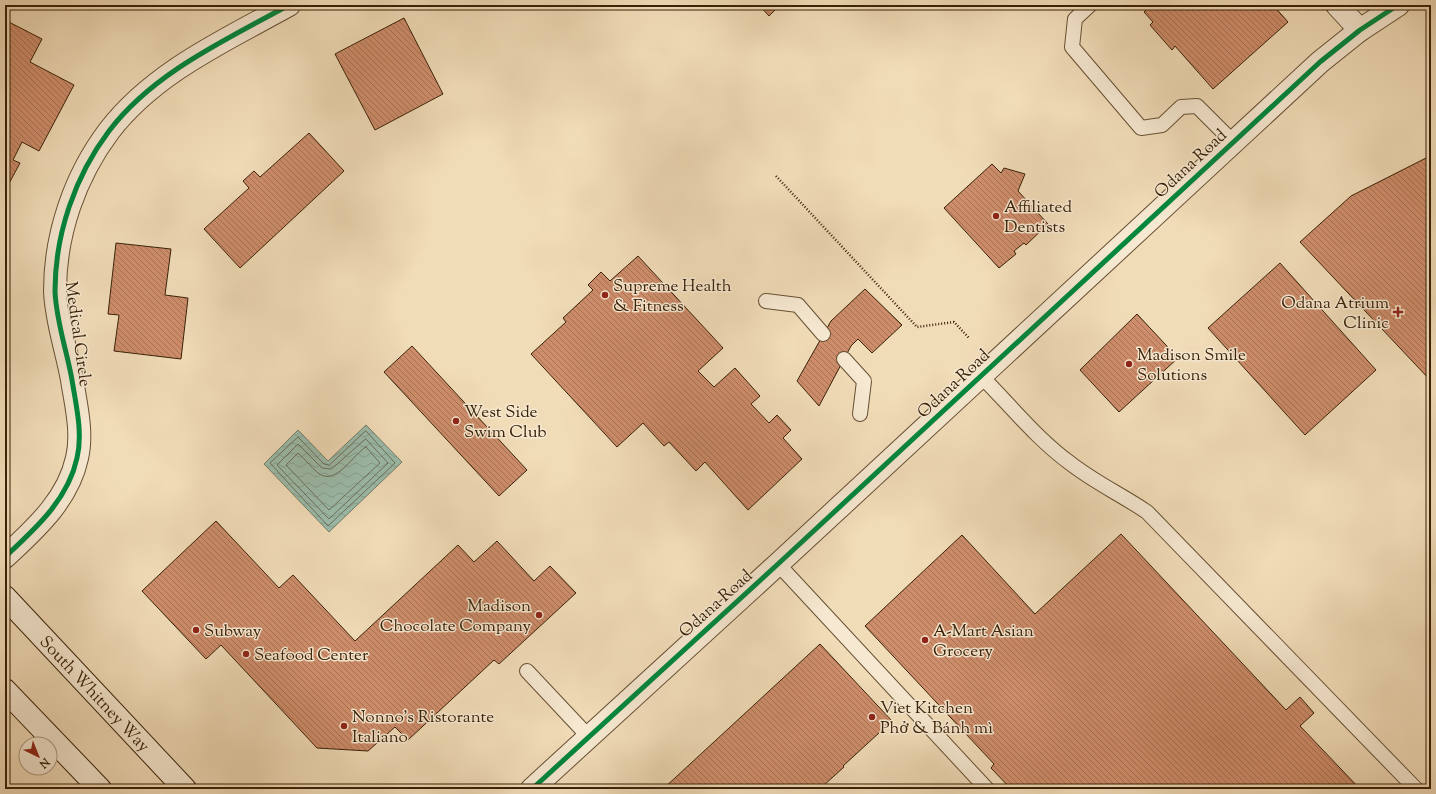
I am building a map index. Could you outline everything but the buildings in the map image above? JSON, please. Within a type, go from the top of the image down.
[{"type":"street","name":"Medical Circle","points":[[5,557],[47,517],[64,492],[78,458],[79,426],[55,292],[57,264],[64,224],[74,193],[93,155],[110,130],[133,105],[168,76],[201,54],[289,5]]},
{"type":"street","points":[[1337,5],[1360,30]]},
{"type":"street","name":"Odana Road","points":[[532,789],[778,564],[1320,62],[1360,30],[1398,5]]},
{"type":"street","name":"South Whitney Way","points":[[5,597],[185,789]]},
{"type":"street","points":[[5,690],[100,789]]},
{"type":"lane","points":[[1090,5],[1075,19],[1072,47],[1141,128],[1162,125],[1181,107],[1198,106],[1233,142]]},
{"type":"lane","points":[[766,301],[798,305],[823,334]]},
{"type":"lane","points":[[844,359],[864,381],[860,414]]},
{"type":"lane","points":[[981,376],[1040,437],[1069,463],[1100,485],[1126,498],[1147,512],[1416,789]]},
{"type":"lane","points":[[778,564],[987,789]]},
{"type":"lane","points":[[527,671],[589,737]]},
{"type":"path","points":[[776,176],[917,327],[954,322],[969,338]]},
{"type":"water","points":[[366,425],[402,462],[329,532],[264,464],[298,430],[328,461]]},
{"type":"cycle path","points":[[5,557],[28,536],[49,513],[66,487],[73,473],[77,458],[79,448],[78,419],[70,369],[57,313],[55,291],[56,270],[63,227],[69,206],[86,167],[109,131],[127,110],[147,91],[192,59],[289,5]]},
{"type":"cycle path","points":[[532,789],[778,564],[1320,62],[1360,30],[1398,5]]},
{"type":"place","name":"Affiliated Dentists","points":[[996,216]]},
{"type":"place","name":"Supreme Health & Fitness","points":[[605,295]]},
{"type":"place","name":"Odana Atrium Clinic","points":[[1398,312]]},
{"type":"place","name":"Madison Smile Solutions","points":[[1129,364]]},
{"type":"place","name":"West Side Swim Club","points":[[456,421]]},
{"type":"place","name":"Madison Chocolate Company","points":[[539,615]]},
{"type":"place","name":"Subway","points":[[196,630]]},
{"type":"place","name":"A-Mart Asian Grocery","points":[[925,640]]},
{"type":"place","name":"Seafood Center","points":[[246,654]]},
{"type":"place","name":"Viet Kitchen Phở & Bánh mì","points":[[872,717]]},
{"type":"place","name":"Nonno's Ristorante Italiano","points":[[344,726]]}]
